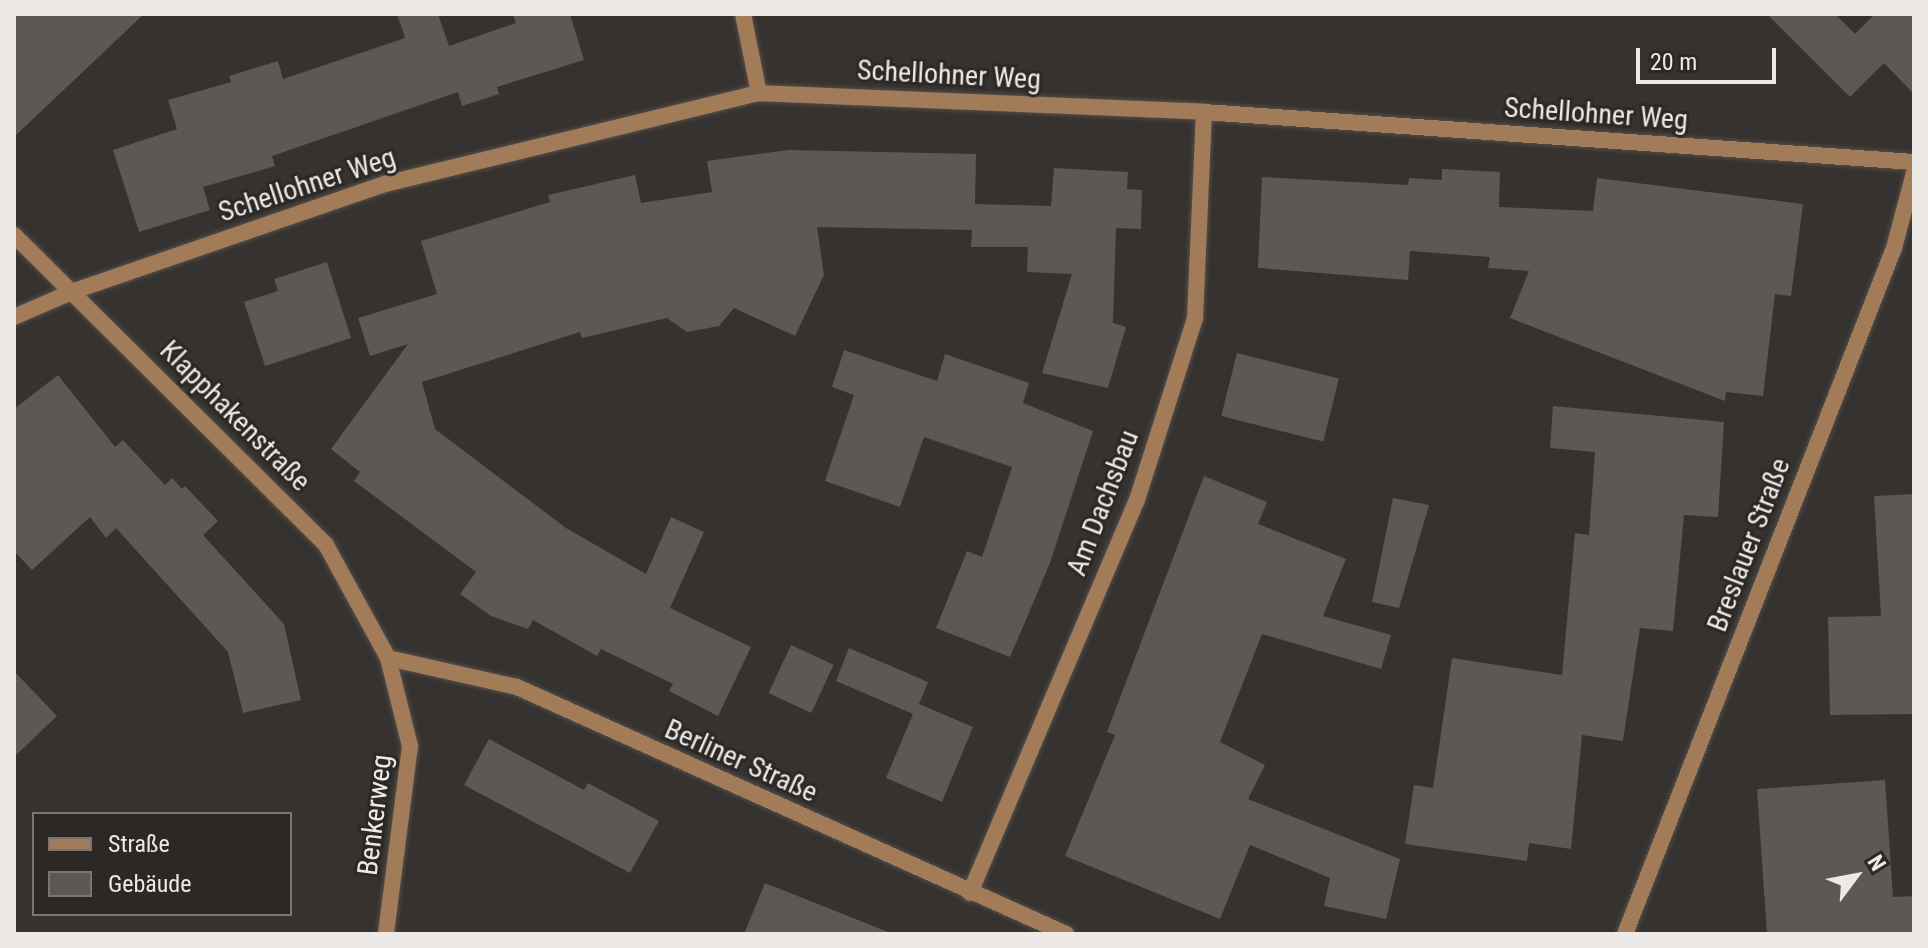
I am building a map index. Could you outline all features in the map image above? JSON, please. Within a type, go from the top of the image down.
[{"type":"street","points":[[743,14],[759,93]]},
{"type":"street","name":"Schellohner Weg","points":[[14,317],[74,291],[385,184],[759,93],[1204,112],[1914,162]]},
{"type":"street","name":"Am Dachsbau","points":[[970,893],[1137,500],[1195,318],[1204,112]]},
{"type":"street","name":"Breslauer Straße","points":[[1625,934],[1894,248],[1914,173]]},
{"type":"street","name":"Klapphakenstraße","points":[[14,235],[74,291],[326,545],[388,658]]},
{"type":"street","name":"Berliner Straße","points":[[388,658],[517,687],[1066,934]]},
{"type":"street","name":"Benkerweg","points":[[386,934],[410,746],[388,658]]},
{"type":"building","points":[[14,14],[144,14],[14,137]]},
{"type":"building","points":[[397,14],[438,14],[449,46],[516,23],[513,14],[570,14],[584,60],[497,87],[499,94],[462,106],[458,92],[272,156],[275,166],[203,187],[210,210],[139,232],[113,150],[177,129],[168,100],[231,82],[229,76],[278,61],[283,79],[405,38]]},
{"type":"building","points":[[1767,14],[1835,14],[1855,34],[1875,14],[1914,14],[1914,94],[1884,63],[1850,97]]},
{"type":"building","points":[[789,150],[976,154],[975,204],[1051,206],[1054,168],[1128,172],[1127,189],[1142,190],[1141,229],[1116,228],[1113,323],[1126,327],[1108,388],[1042,373],[1072,274],[1027,272],[1028,247],[971,247],[972,230],[817,227],[824,275],[795,336],[734,308],[719,326],[687,332],[667,318],[582,338],[580,332],[422,382],[435,429],[566,528],[646,574],[671,517],[704,532],[670,608],[751,647],[718,716],[669,691],[673,684],[601,649],[597,656],[533,620],[528,629],[491,616],[460,594],[476,572],[354,481],[360,472],[331,449],[408,344],[370,356],[358,318],[437,294],[421,241],[550,202],[548,195],[635,175],[641,203],[712,192],[707,161]]},
{"type":"building","points":[[1442,169],[1500,172],[1499,207],[1593,211],[1597,178],[1803,204],[1791,296],[1775,294],[1763,396],[1726,392],[1725,401],[1510,318],[1529,271],[1488,268],[1490,257],[1410,251],[1408,280],[1258,268],[1262,177],[1408,185],[1409,178],[1442,180]]},
{"type":"building","points":[[327,262],[351,338],[265,366],[244,302],[278,291],[274,279]]},
{"type":"building","points":[[844,350],[937,381],[945,354],[1029,383],[1023,403],[1093,431],[1050,563],[1010,657],[936,628],[967,551],[982,557],[1012,467],[924,437],[900,507],[825,481],[854,395],[832,387]]},
{"type":"building","points":[[1237,353],[1339,378],[1323,441],[1221,416]]},
{"type":"building","points":[[58,375],[115,447],[123,440],[165,485],[172,478],[182,489],[185,486],[218,521],[203,535],[284,624],[301,700],[243,713],[228,652],[116,528],[106,538],[90,517],[32,570],[14,551],[14,409]]},
{"type":"building","points":[[1553,406],[1724,422],[1718,517],[1684,515],[1673,631],[1640,628],[1623,741],[1582,735],[1571,849],[1529,843],[1527,861],[1405,844],[1414,785],[1433,788],[1452,658],[1562,675],[1575,533],[1589,535],[1595,452],[1550,448]]},
{"type":"building","points":[[1204,476],[1267,502],[1258,524],[1346,559],[1323,616],[1391,635],[1381,669],[1262,634],[1220,742],[1265,765],[1248,799],[1400,859],[1386,919],[1324,906],[1330,878],[1250,845],[1220,919],[1065,856],[1115,735],[1107,732]]},
{"type":"building","points":[[1914,494],[1914,714],[1830,715],[1828,617],[1881,616],[1874,496]]},
{"type":"building","points":[[1393,498],[1429,505],[1399,608],[1372,602]]},
{"type":"building","points":[[791,645],[834,665],[811,713],[769,693]]},
{"type":"building","points":[[849,648],[928,682],[919,704],[973,727],[942,802],[886,778],[913,714],[836,681]]},
{"type":"building","points":[[14,671],[57,716],[14,757]]},
{"type":"building","points":[[489,739],[584,790],[588,783],[659,821],[630,873],[464,785]]},
{"type":"building","points":[[1885,780],[1893,897],[1914,896],[1914,934],[1767,934],[1757,789]]},
{"type":"building","points":[[765,883],[888,932],[888,934],[744,934]]}]
